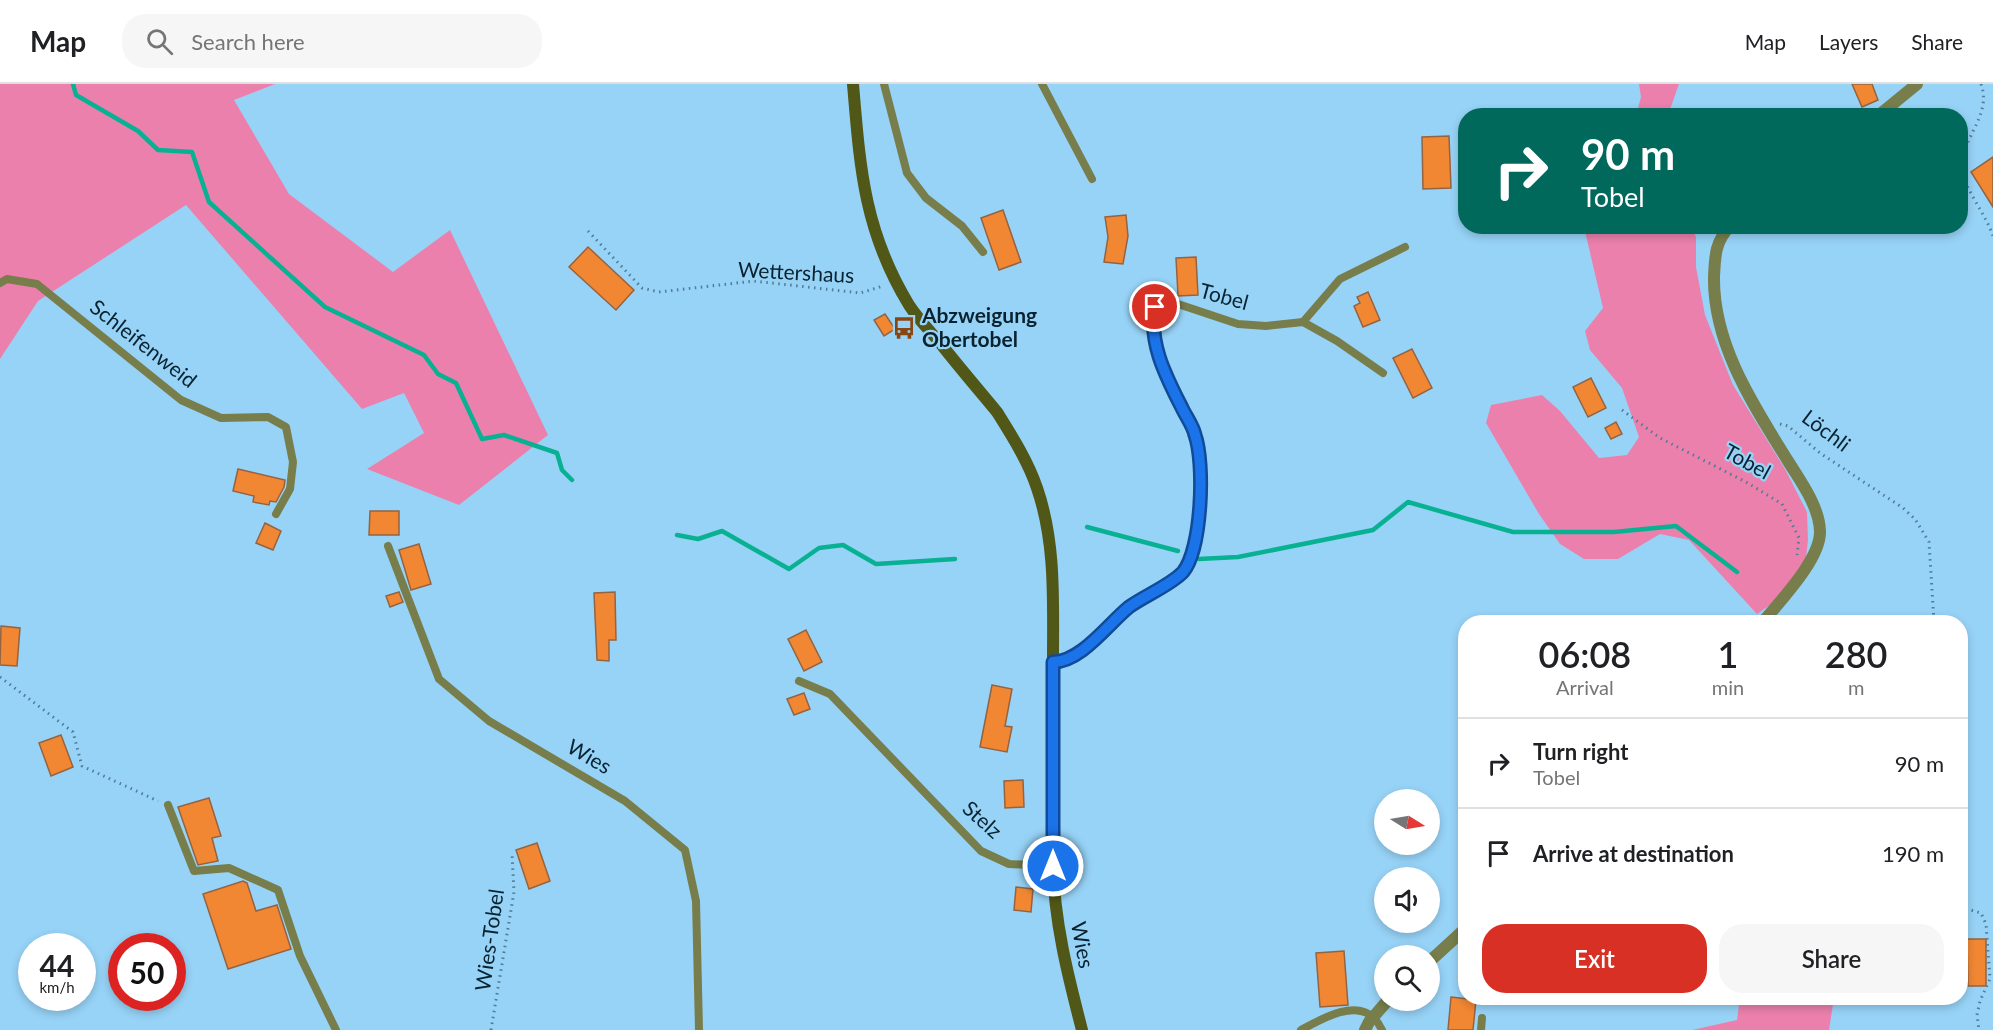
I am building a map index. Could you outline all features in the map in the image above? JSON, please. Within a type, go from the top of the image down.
[{"type":"main road","points":[[854,84],[858,151],[865,196],[874,231],[884,257],[910,306],[997,412],[1018,447],[1037,488],[1048,528],[1053,592],[1053,866]]},
{"type":"main road","name":"Wies","points":[[1053,866],[1056,916],[1067,973],[1082,1030]]},
{"type":"street","points":[[1888,108],[1917,84]]},
{"type":"street","points":[[1723,234],[1715,260],[1714,290],[1720,325],[1742,386],[1767,428]]},
{"type":"street","name":"Löchli","points":[[1767,428],[1804,487],[1814,508],[1821,532],[1813,559],[1769,615]]},
{"type":"street","points":[[1440,952],[1458,935]]},
{"type":"street","points":[[1365,1030],[1378,1011]]},
{"type":"lane","points":[[884,84],[907,173],[926,198],[962,226],[983,252]]},
{"type":"lane","points":[[1042,84],[1092,179]]},
{"type":"lane","points":[[1383,373],[1338,341],[1303,322],[1340,279],[1405,248]]},
{"type":"lane","name":"Schleifenweid","points":[[0,283],[7,279],[37,284],[181,400],[220,418],[268,417],[286,427],[293,462],[290,489],[276,514]]},
{"type":"lane","name":"Tobel","points":[[1053,662],[1061,662],[1076,656],[1130,606],[1182,574],[1191,559],[1198,527],[1201,473],[1196,435],[1168,380],[1155,345],[1152,321],[1155,307],[1169,301],[1238,324],[1266,326],[1303,322]]},
{"type":"lane","name":"Wies","points":[[388,546],[439,679],[489,721],[625,801],[685,850],[696,901],[699,1030]]},
{"type":"lane","name":"Stelz","points":[[799,681],[830,694],[981,851],[1009,864],[1053,866]]},
{"type":"lane","points":[[168,805],[194,871],[229,868],[278,890],[300,956],[336,1030]]},
{"type":"lane","points":[[1301,1030],[1324,1018],[1356,1009],[1373,1017],[1382,1030]]},
{"type":"lane","points":[[1481,1030],[1482,1018]]},
{"type":"path","points":[[1968,147],[1985,105],[1986,94],[1981,84]]},
{"type":"path","points":[[1968,186],[1993,236]]},
{"type":"path","name":"Wettershaus","points":[[588,231],[642,288],[659,292],[754,281],[860,293],[882,286]]},
{"type":"path","points":[[879,279],[887,295]]},
{"type":"path","name":"Tobel","points":[[1622,410],[1660,438],[1746,482],[1782,504],[1799,538],[1796,561]]},
{"type":"path","name":"Löchli","points":[[1767,428],[1778,423],[1788,426],[1820,453],[1903,508],[1915,519],[1929,542],[1934,615]]},
{"type":"path","points":[[0,677],[74,732],[82,766],[168,805]]},
{"type":"path","name":"Wies-Tobel","points":[[491,1030],[514,892],[512,854]]},
{"type":"path","points":[[1968,909],[1981,913],[1986,924],[1990,980],[1980,1001],[1977,1015],[1979,1030]]},
{"type":"shaded area","points":[[0,84],[275,84],[234,100],[289,194],[393,272],[450,230],[548,435],[459,505],[367,469],[424,433],[404,393],[362,409],[186,205],[38,301],[0,359]]},
{"type":"shaded area","points":[[1639,84],[1679,84],[1670,108],[1638,108],[1641,97]]},
{"type":"shaded area","points":[[1586,234],[1695,234],[1696,267],[1705,315],[1733,385],[1785,469],[1807,512],[1808,540],[1805,566],[1783,596],[1757,614],[1689,540],[1660,534],[1618,559],[1584,559],[1560,544],[1539,514],[1486,423],[1491,405],[1542,395],[1560,411],[1599,458],[1627,455],[1639,437],[1622,388],[1590,350],[1585,331],[1603,308]]},
{"type":"shaded area","points":[[1739,1005],[1833,1005],[1829,1030],[1692,1030],[1737,1020]]},
{"type":"building","points":[[1852,84],[1872,84],[1878,100],[1862,107]]},
{"type":"building","points":[[1449,136],[1451,188],[1423,189],[1422,137]]},
{"type":"building","points":[[1993,157],[1993,207],[1971,172]]},
{"type":"building","points":[[1003,210],[1021,262],[999,270],[981,218]]},
{"type":"building","points":[[1126,215],[1128,236],[1123,264],[1104,262],[1108,237],[1105,217]]},
{"type":"building","points":[[588,247],[634,290],[616,310],[569,267]]},
{"type":"building","points":[[1196,257],[1198,295],[1178,296],[1176,258]]},
{"type":"building","points":[[1368,292],[1380,320],[1363,327],[1354,306],[1360,303],[1357,297]]},
{"type":"building","points":[[885,314],[895,329],[884,336],[874,320]]},
{"type":"building","points":[[1412,349],[1432,388],[1413,398],[1393,358]]},
{"type":"building","points":[[1591,378],[1606,408],[1588,417],[1573,387]]},
{"type":"building","points":[[1616,422],[1622,434],[1611,439],[1605,428]]},
{"type":"building","points":[[238,469],[285,480],[276,502],[270,501],[269,505],[253,502],[254,496],[233,491]]},
{"type":"building","points":[[370,511],[399,511],[399,535],[369,535]]},
{"type":"building","points":[[265,523],[281,531],[273,550],[256,543]]},
{"type":"building","points":[[419,544],[431,584],[411,590],[399,550]]},
{"type":"building","points":[[399,592],[403,602],[390,607],[386,596]]},
{"type":"building","points":[[615,592],[616,640],[609,640],[609,661],[597,660],[594,593]]},
{"type":"building","points":[[1,626],[20,628],[17,666],[0,665]]},
{"type":"building","points":[[806,630],[822,662],[804,671],[788,639]]},
{"type":"building","points":[[992,685],[1012,689],[1005,726],[1012,727],[1007,752],[980,747]]},
{"type":"building","points":[[804,693],[810,709],[794,715],[787,699]]},
{"type":"building","points":[[61,735],[73,767],[51,776],[39,743]]},
{"type":"building","points":[[1023,780],[1024,807],[1005,808],[1004,781]]},
{"type":"building","points":[[209,798],[221,836],[212,838],[218,861],[198,865],[178,807]]},
{"type":"building","points":[[537,843],[550,881],[529,889],[516,850]]},
{"type":"building","points":[[243,881],[247,883],[256,911],[277,905],[291,949],[228,969],[203,894]]},
{"type":"building","points":[[1016,887],[1033,889],[1031,912],[1014,910]]},
{"type":"building","points":[[1968,939],[1986,939],[1986,986],[1968,986]]},
{"type":"building","points":[[1344,951],[1348,1005],[1320,1007],[1316,953]]},
{"type":"building","points":[[1451,997],[1458,998],[1458,1005],[1476,1005],[1473,1030],[1448,1030]]},
{"type":"waterway","points":[[73,84],[76,95],[138,131],[158,150],[192,152],[209,202],[325,307],[424,355],[438,374],[456,383],[482,439],[504,435],[557,453],[562,470],[572,480]]},
{"type":"waterway","points":[[1199,559],[1238,557],[1373,530],[1408,502],[1513,532],[1614,532],[1676,526],[1737,572]]},
{"type":"waterway","points":[[1087,527],[1178,551]]},
{"type":"waterway","points":[[677,535],[698,539],[722,531],[789,569],[819,548],[843,545],[876,564],[955,559]]},
{"type":"place","name":"Abzweigung Obertobel","points":[[904,328]]},
{"type":"route","points":[[1053,866],[1053,662],[1061,662],[1076,656],[1130,606],[1182,574],[1191,559],[1198,527],[1201,473],[1196,435],[1168,380],[1155,345],[1152,321],[1155,307]]}]
